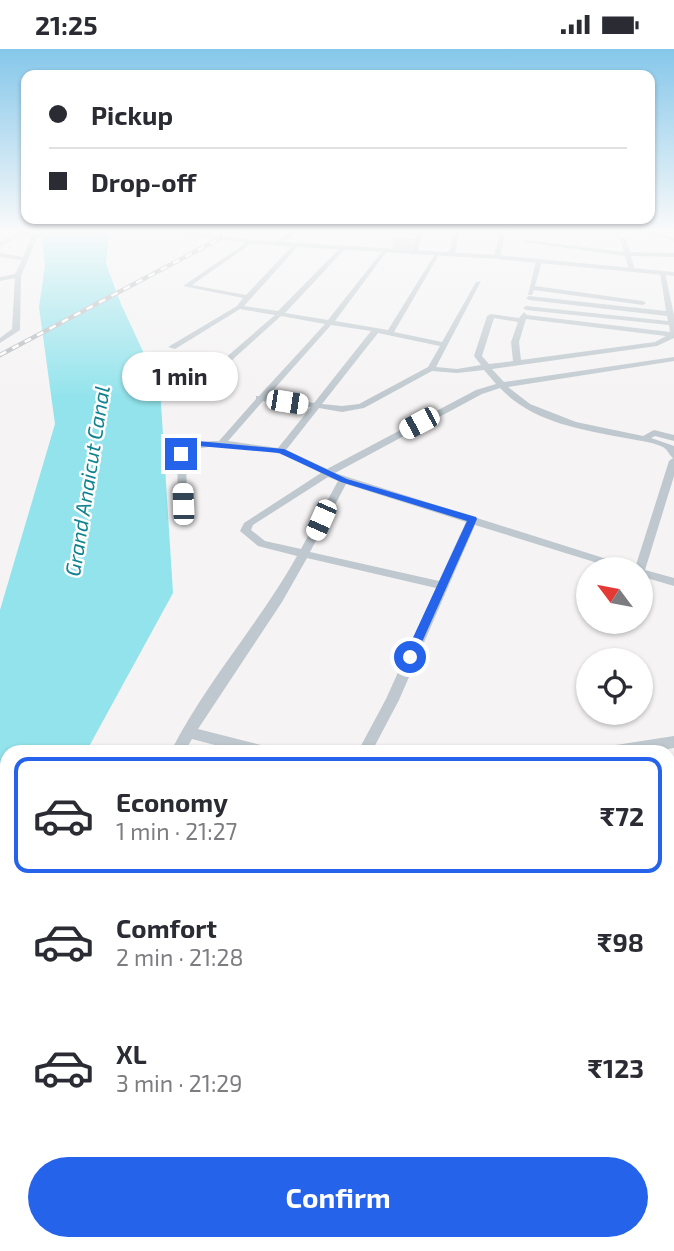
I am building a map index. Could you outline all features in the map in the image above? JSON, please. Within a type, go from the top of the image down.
[{"type":"street","points":[[0,341],[16,330],[18,287]]},
{"type":"street","points":[[192,287],[247,297]]},
{"type":"street","points":[[172,347],[239,307],[256,287]]},
{"type":"street","points":[[198,386],[305,287]]},
{"type":"street","points":[[221,444],[259,398],[361,287]]},
{"type":"street","points":[[390,333],[418,287]]},
{"type":"street","points":[[431,369],[475,287]]},
{"type":"street","points":[[665,287],[674,335]]},
{"type":"street","points":[[517,361],[514,342],[532,288],[670,314]]},
{"type":"street","points":[[529,298],[670,314]]},
{"type":"street","points":[[239,307],[376,330],[444,345]]},
{"type":"street","points":[[526,308],[670,314]]},
{"type":"street","points":[[644,557],[674,458],[670,447],[546,414],[526,406],[478,356],[491,316],[674,335]]},
{"type":"street","points":[[281,451],[376,330]]},
{"type":"street","points":[[259,398],[342,409],[361,406],[431,369],[457,371],[485,365],[657,344],[674,335]]},
{"type":"street","points":[[443,586],[262,544],[244,531],[249,523],[326,474],[479,392],[503,385],[674,359]]},
{"type":"street","points":[[642,439],[654,433],[674,438]]},
{"type":"street","points":[[183,504],[181,454],[187,448],[198,444],[221,444],[281,451],[344,481],[592,557]]},
{"type":"street","points":[[181,745],[305,555],[344,481]]},
{"type":"street","points":[[368,745],[472,519]]},
{"type":"street","points":[[653,575],[674,582]]},
{"type":"street","points":[[188,732],[239,745]]},
{"type":"street","points":[[655,745],[674,742]]},
{"type":"water","name":"Grand Anaicut Canal","points":[[42,287],[115,287],[160,388],[173,593],[90,745],[0,745],[0,610],[55,424],[39,307]]},
{"type":"railway","points":[[0,355],[128,287]]},
{"type":"route","points":[[181,454],[187,448],[198,444],[281,451],[344,481],[472,519],[410,657]]}]
